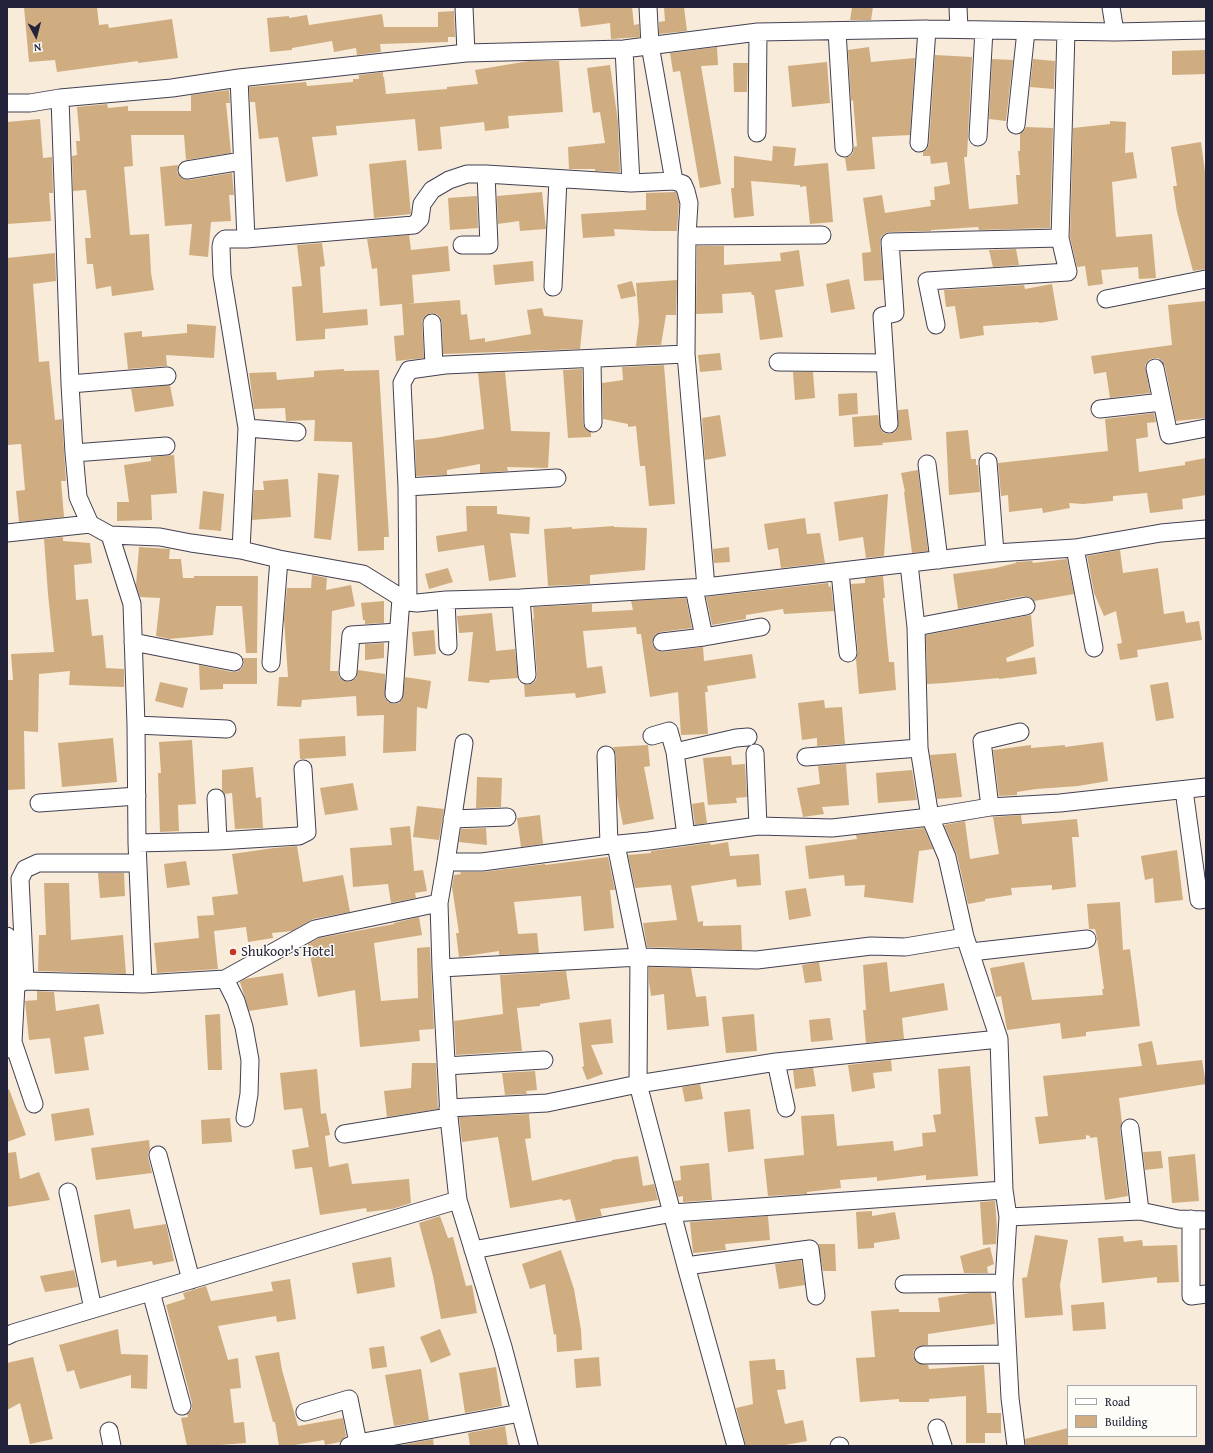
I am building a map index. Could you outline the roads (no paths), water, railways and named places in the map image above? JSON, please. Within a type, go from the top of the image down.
[{"type":"street","points":[[464,7],[466,53]]},
{"type":"street","points":[[648,7],[650,45],[674,181]]},
{"type":"street","points":[[958,7],[959,29]]},
{"type":"street","points":[[1111,7],[1115,32]]},
{"type":"street","points":[[919,143],[927,29]]},
{"type":"street","points":[[7,103],[30,103],[60,98],[172,88],[239,78],[466,53],[624,49],[758,32],[927,29],[1066,32],[1206,30]]},
{"type":"street","points":[[978,137],[984,30]]},
{"type":"street","points":[[837,31],[844,148]]},
{"type":"street","points":[[1016,125],[1026,31]]},
{"type":"street","points":[[758,32],[758,133]]},
{"type":"street","points":[[936,325],[927,282],[1068,272],[1060,238],[1066,32]]},
{"type":"street","points":[[624,49],[630,183]]},
{"type":"street","points":[[239,78],[246,239]]},
{"type":"street","points":[[60,98],[70,384],[74,452],[78,497],[90,524]]},
{"type":"street","points":[[187,170],[242,161]]},
{"type":"street","points":[[241,550],[247,428],[222,275],[221,247],[222,242],[225,239],[246,239],[414,225],[420,219],[422,204],[432,190],[449,180],[466,174],[630,183],[674,181],[683,184],[689,203],[687,236],[686,354],[704,637]]},
{"type":"street","points":[[462,245],[489,245],[486,174]]},
{"type":"street","points":[[553,287],[558,179]]},
{"type":"street","points":[[687,236],[822,235]]},
{"type":"street","points":[[889,424],[882,316],[895,313],[890,242],[1060,238]]},
{"type":"street","points":[[1106,299],[1206,279]]},
{"type":"street","points":[[432,323],[434,366]]},
{"type":"street","points":[[394,694],[398,632],[404,600],[406,487],[402,383],[409,370],[445,365],[686,354]]},
{"type":"street","points":[[592,359],[593,423]]},
{"type":"street","points":[[778,362],[885,363]]},
{"type":"street","points":[[1155,368],[1169,435],[1206,428]]},
{"type":"street","points":[[70,384],[167,376]]},
{"type":"street","points":[[1100,409],[1162,402]]},
{"type":"street","points":[[247,428],[297,432]]},
{"type":"street","points":[[74,452],[166,446]]},
{"type":"street","points":[[988,462],[995,553]]},
{"type":"street","points":[[927,464],[939,560]]},
{"type":"street","points":[[406,487],[557,478]]},
{"type":"street","points":[[7,533],[90,524],[110,535],[160,537],[241,550],[279,559],[363,574],[404,600],[417,603],[446,600],[521,598],[700,588],[995,553],[1075,548],[1161,533],[1206,529]]},
{"type":"street","points":[[110,535],[132,604],[136,725],[137,843],[143,984]]},
{"type":"street","points":[[1075,548],[1094,648]]},
{"type":"street","points":[[271,663],[279,559]]},
{"type":"street","points":[[909,564],[916,627],[919,748],[930,817],[947,857],[968,944],[999,1039],[1004,1190],[1008,1216],[1004,1283],[1010,1398],[1016,1446]]},
{"type":"street","points":[[840,572],[848,653]]},
{"type":"street","points":[[521,598],[527,675]]},
{"type":"street","points":[[446,600],[448,646]]},
{"type":"street","points":[[916,627],[1026,606]]},
{"type":"street","points":[[662,642],[704,637],[761,627]]},
{"type":"street","points":[[348,672],[351,635],[398,632]]},
{"type":"street","points":[[133,642],[234,662]]},
{"type":"street","points":[[136,725],[227,729]]},
{"type":"street","points":[[652,736],[669,731],[675,752],[686,836]]},
{"type":"street","points":[[990,807],[982,741],[1020,732]]},
{"type":"street","points":[[675,752],[736,738],[748,737]]},
{"type":"street","points":[[464,743],[439,903],[440,968],[449,1112],[458,1200],[504,1347],[529,1446]]},
{"type":"street","points":[[806,757],[919,748]]},
{"type":"street","points":[[756,753],[758,826]]},
{"type":"street","points":[[606,755],[612,845],[638,957],[638,1084],[686,1266],[736,1446]]},
{"type":"street","points":[[137,843],[218,841],[299,836],[307,832],[303,769]]},
{"type":"street","points":[[446,862],[482,862],[612,845],[649,842],[758,826],[832,828],[930,817],[990,807],[1060,803],[1206,787]]},
{"type":"street","points":[[1184,790],[1199,900],[1206,899]]},
{"type":"street","points":[[39,803],[137,796]]},
{"type":"street","points":[[216,798],[218,841]]},
{"type":"street","points":[[452,819],[507,817]]},
{"type":"street","points":[[14,876],[38,863],[138,863]]},
{"type":"street","points":[[14,876],[20,879],[21,983],[10,1045],[34,1104]]},
{"type":"street","points":[[21,983],[143,984],[225,980],[315,929],[439,903]]},
{"type":"street","points":[[7,936],[21,983]]},
{"type":"street","points":[[440,968],[638,957],[757,960],[871,946],[905,947],[1087,939]]},
{"type":"street","points":[[225,980],[236,1001],[244,1027],[250,1060],[249,1094],[245,1118]]},
{"type":"street","points":[[344,1134],[449,1112],[547,1103],[638,1084],[776,1062],[999,1039]]},
{"type":"street","points":[[446,1066],[544,1060]]},
{"type":"street","points":[[776,1062],[786,1108]]},
{"type":"street","points":[[1130,1128],[1140,1211]]},
{"type":"street","points":[[158,1155],[191,1280]]},
{"type":"street","points":[[473,1250],[673,1214],[1004,1190]]},
{"type":"street","points":[[68,1192],[94,1308]]},
{"type":"street","points":[[7,1336],[94,1308],[458,1200]]},
{"type":"street","points":[[1008,1216],[1140,1211],[1178,1219],[1199,1220],[1191,1296],[1206,1294]]},
{"type":"street","points":[[686,1266],[810,1249],[816,1296]]},
{"type":"street","points":[[904,1284],[1004,1283]]},
{"type":"street","points":[[151,1292],[182,1406]]},
{"type":"street","points":[[923,1355],[1007,1354]]},
{"type":"street","points":[[305,1412],[348,1399],[354,1444],[520,1413]]},
{"type":"street","points":[[937,1428],[943,1446]]},
{"type":"place","name":"Shukoor's Hotel","points":[[233,952]]}]
